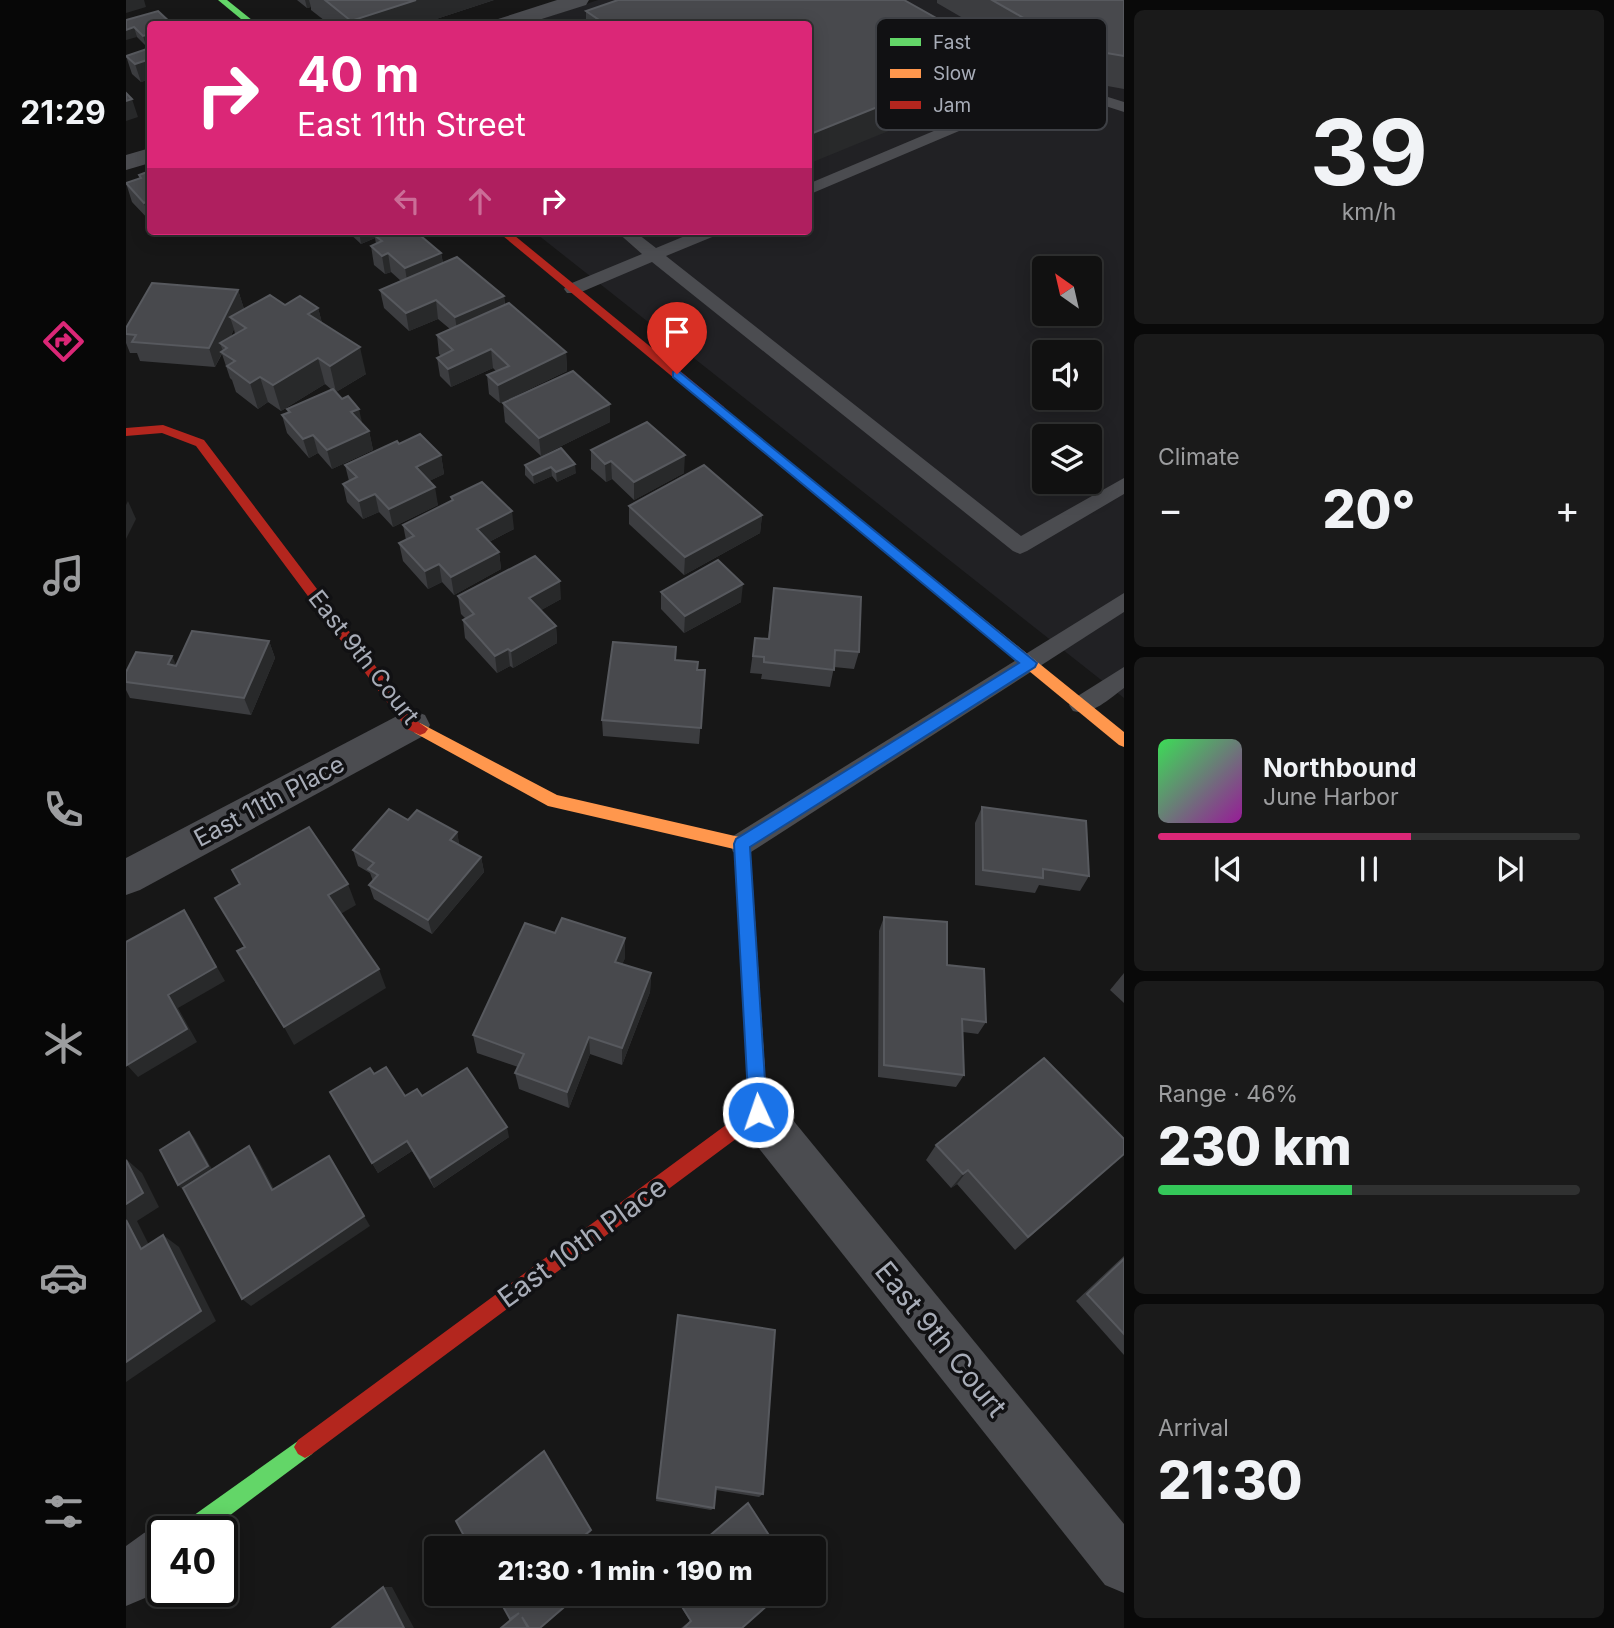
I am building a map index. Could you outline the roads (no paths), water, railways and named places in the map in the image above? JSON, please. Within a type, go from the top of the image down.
[{"type":"street","points":[[222,0],[248,21]]},
{"type":"street","points":[[519,21],[578,0]]},
{"type":"street","points":[[126,163],[147,156]]},
{"type":"street","points":[[507,235],[1124,741]]},
{"type":"street","name":"East 9th Court","points":[[126,432],[163,429],[200,443],[412,725],[554,800],[742,844]]},
{"type":"street","name":"East 11th Place","points":[[126,878],[412,725]]},
{"type":"street","points":[[742,844],[758,1112]]},
{"type":"street","name":"East 9th Court","points":[[758,1112],[1124,1566]]},
{"type":"street","name":"East 10th Place","points":[[211,1516],[758,1112]]},
{"type":"street","points":[[126,1579],[147,1564]]},
{"type":"lane","points":[[1107,102],[1124,107]]},
{"type":"lane","points":[[812,188],[948,130]]},
{"type":"lane","points":[[629,235],[1020,547],[1124,485]]},
{"type":"lane","points":[[573,289],[702,235]]},
{"type":"lane","points":[[742,844],[1124,601]]},
{"type":"lane","points":[[1081,705],[1124,676]]}]
